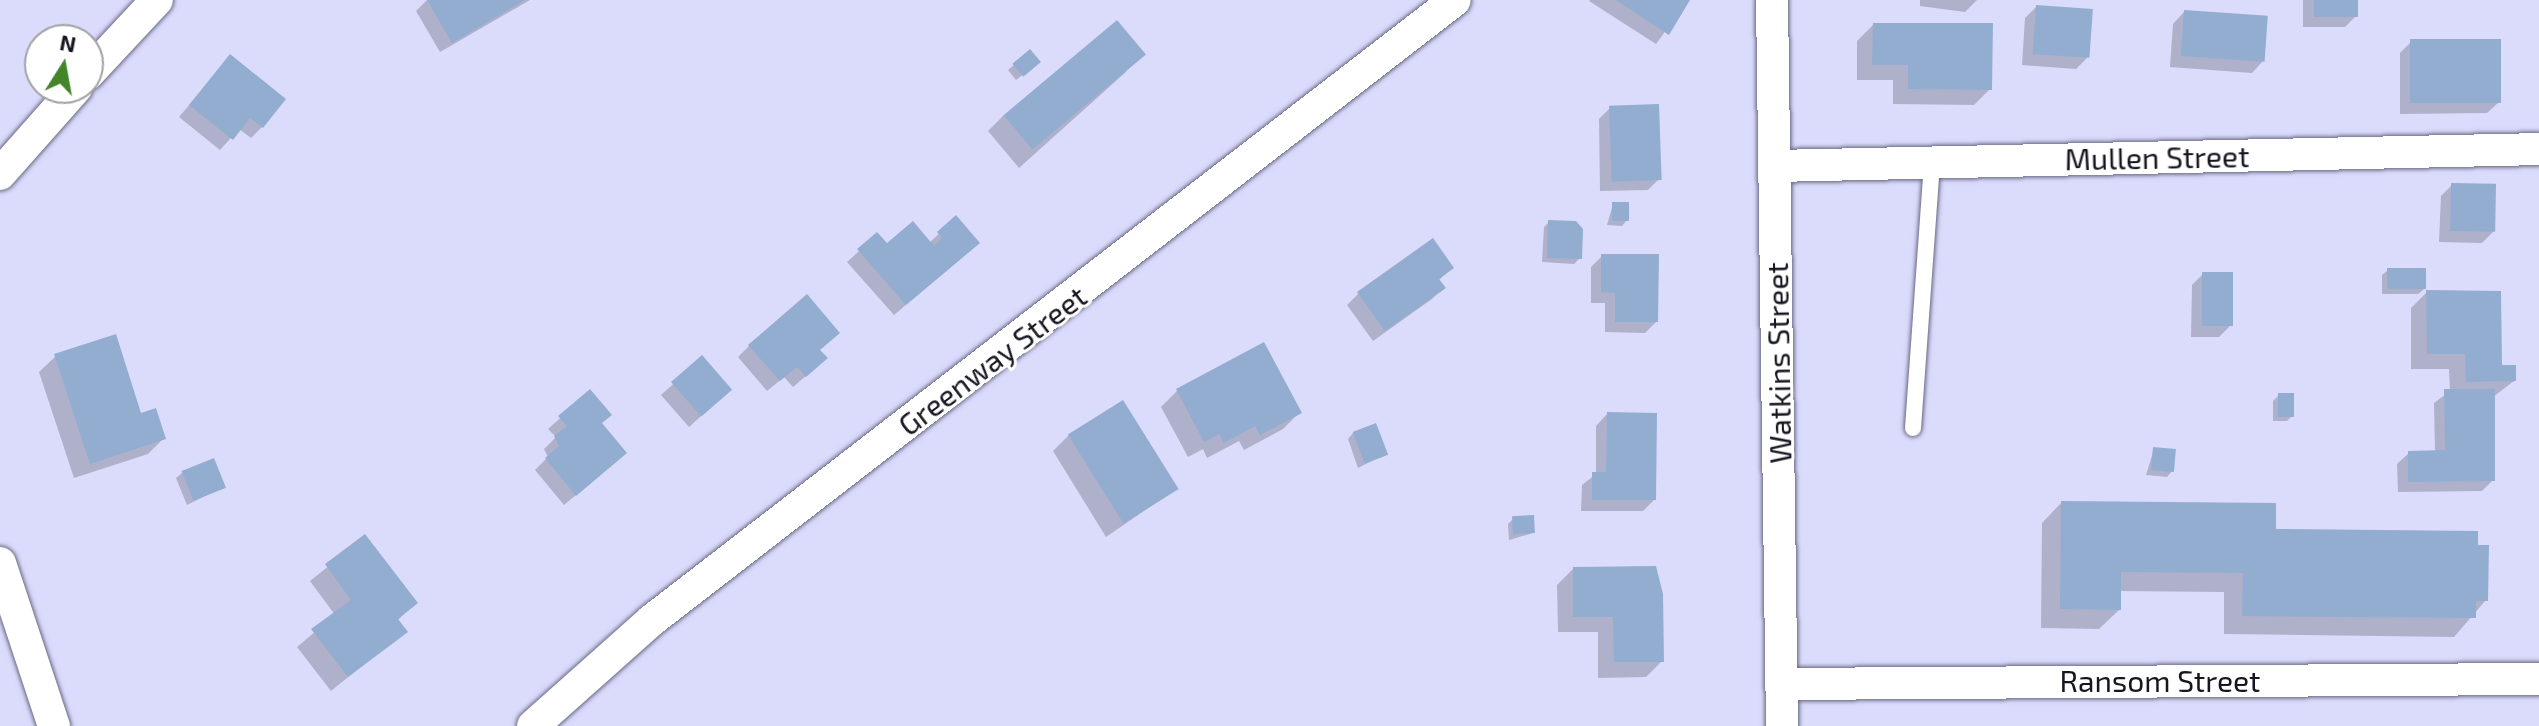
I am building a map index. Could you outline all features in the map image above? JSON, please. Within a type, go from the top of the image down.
[{"type":"street","points":[[104,57],[157,0]]},
{"type":"street","name":"Greenway Street","points":[[533,726],[652,620],[1455,0]]},
{"type":"street","name":"Watkins Street","points":[[1772,0],[1782,726]]},
{"type":"street","points":[[0,174],[62,104]]},
{"type":"street","name":"Mullen Street","points":[[1775,166],[2539,149]]},
{"type":"street","points":[[0,563],[54,726]]},
{"type":"street","name":"Ransom Street","points":[[1782,684],[2539,679]]},
{"type":"lane","points":[[1913,428],[1932,162]]},
{"type":"building","points":[[427,0],[525,0],[452,43]]},
{"type":"building","points":[[1616,0],[1690,0],[1669,35]]},
{"type":"building","points":[[2314,0],[2358,0],[2358,17],[2314,17]]},
{"type":"building","points":[[2036,5],[2093,9],[2089,58],[2033,54]]},
{"type":"building","points":[[2184,10],[2268,16],[2265,62],[2181,56]]},
{"type":"building","points":[[1117,20],[1146,54],[1033,150],[1004,115]]},
{"type":"building","points":[[1873,23],[1993,23],[1992,90],[1908,89],[1908,65],[1872,65]]},
{"type":"building","points":[[2410,39],[2501,39],[2501,103],[2410,103]]},
{"type":"building","points":[[1030,49],[1041,62],[1023,77],[1012,64]]},
{"type":"building","points":[[230,54],[286,99],[263,128],[250,118],[233,140],[189,105]]},
{"type":"building","points":[[1659,104],[1662,180],[1612,182],[1609,106]]},
{"type":"building","points":[[2451,183],[2496,184],[2495,232],[2450,231]]},
{"type":"building","points":[[1612,202],[1629,202],[1629,221],[1612,221]]},
{"type":"building","points":[[956,215],[980,243],[906,305],[857,249],[877,232],[887,243],[913,221],[934,246],[942,238],[937,232]]},
{"type":"building","points":[[1548,220],[1576,221],[1583,229],[1582,259],[1547,258]]},
{"type":"building","points":[[1433,238],[1454,268],[1439,279],[1446,288],[1385,331],[1357,292]]},
{"type":"building","points":[[1601,254],[1659,254],[1658,322],[1615,322],[1615,293],[1601,292]]},
{"type":"building","points":[[2387,268],[2426,268],[2426,289],[2387,289]]},
{"type":"building","points":[[2202,272],[2233,272],[2233,326],[2202,326]]},
{"type":"building","points":[[2426,290],[2501,291],[2502,365],[2516,365],[2516,381],[2466,382],[2465,354],[2427,354]]},
{"type":"building","points":[[807,294],[840,333],[820,350],[828,358],[806,377],[797,367],[780,381],[748,345]]},
{"type":"building","points":[[116,334],[141,413],[156,408],[166,439],[90,464],[54,354]]},
{"type":"building","points":[[1264,342],[1302,413],[1260,435],[1255,426],[1224,443],[1219,434],[1204,442],[1176,389]]},
{"type":"building","points":[[702,355],[732,390],[701,417],[671,382]]},
{"type":"building","points":[[590,389],[612,415],[602,423],[627,453],[576,496],[545,458],[559,446],[554,436],[567,426],[558,416]]},
{"type":"building","points":[[2444,389],[2495,389],[2495,481],[2408,482],[2408,451],[2445,450]]},
{"type":"building","points":[[2278,393],[2294,393],[2294,417],[2278,417]]},
{"type":"building","points":[[1123,400],[1179,489],[1124,523],[1068,434]]},
{"type":"building","points":[[1607,412],[1657,413],[1656,500],[1592,500],[1592,472],[1606,472]]},
{"type":"building","points":[[1376,423],[1388,455],[1365,464],[1353,432]]},
{"type":"building","points":[[2153,447],[2176,449],[2174,472],[2151,470]]},
{"type":"building","points":[[214,458],[226,488],[194,501],[182,471]]},
{"type":"building","points":[[2061,501],[2276,503],[2276,529],[2478,531],[2478,545],[2489,545],[2488,601],[2476,601],[2476,618],[2242,616],[2243,573],[2121,572],[2121,610],[2060,609]]},
{"type":"building","points":[[1534,515],[1535,533],[1513,534],[1512,516]]},
{"type":"building","points":[[365,534],[418,603],[398,619],[408,632],[348,677],[311,629],[351,600],[325,564]]},
{"type":"building","points":[[1656,566],[1663,594],[1664,662],[1614,662],[1613,617],[1573,617],[1573,567]]}]
